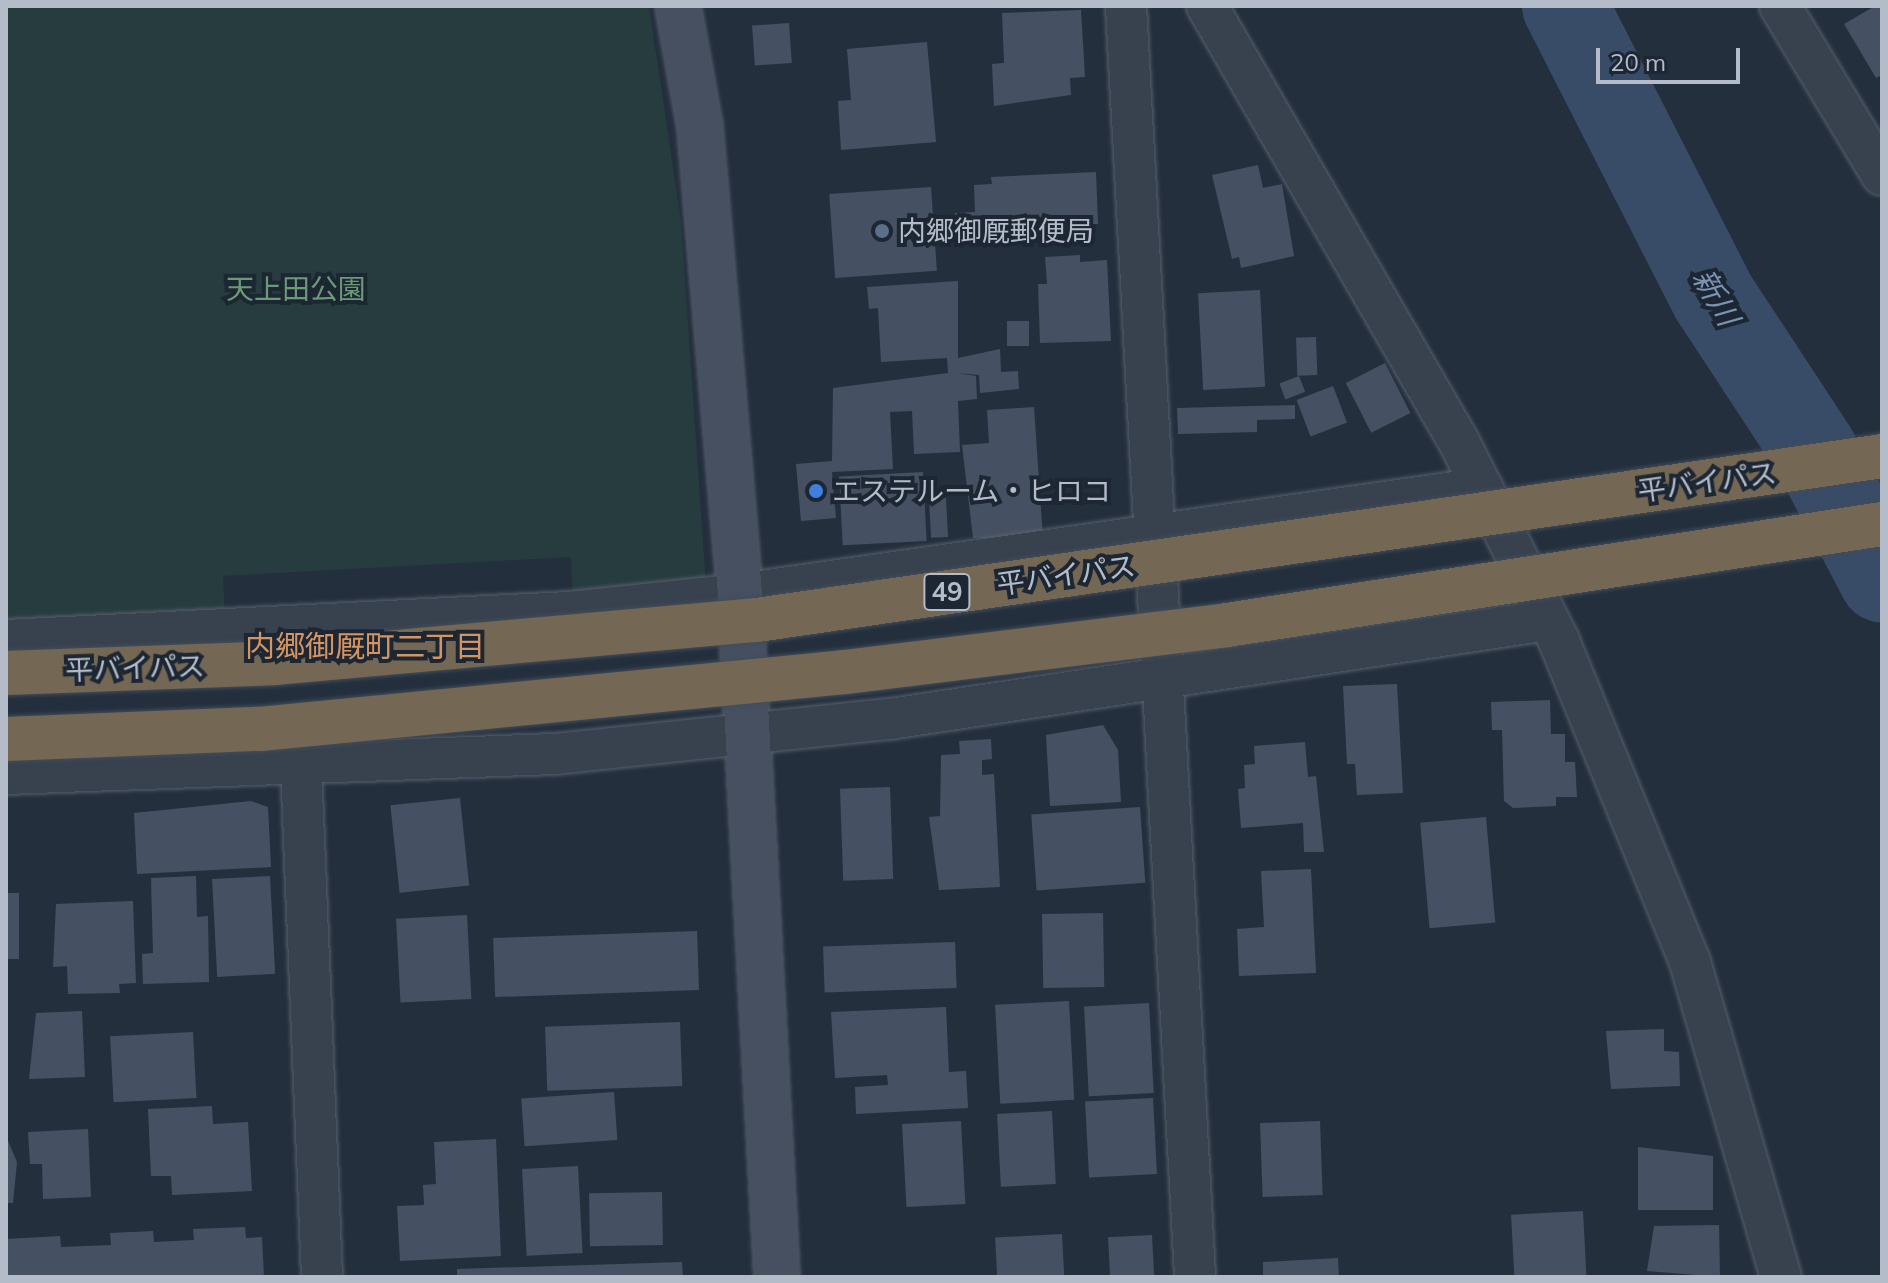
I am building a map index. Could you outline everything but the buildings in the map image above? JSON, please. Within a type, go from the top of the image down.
[{"type":"highway","name":"平バイパス","points":[[6,673],[274,663],[757,620],[1882,456]]},
{"type":"highway","points":[[6,739],[260,729],[846,672],[1227,625],[1882,524]]},
{"type":"street","points":[[678,6],[700,127],[740,594],[777,1277]]},
{"type":"street","points":[[1126,6],[1195,1277]]},
{"type":"street","points":[[1207,6],[1482,488],[1548,620],[1690,962],[1781,1277]]},
{"type":"street","points":[[1780,6],[1882,175]]},
{"type":"street","points":[[6,640],[552,613],[740,594],[1482,488]]},
{"type":"street","points":[[6,774],[555,754],[749,734],[1161,681],[1548,620]]},
{"type":"street","points":[[301,765],[322,1277]]},
{"type":"green space","name":"天上田公園","points":[[6,6],[649,6],[681,221],[706,586],[573,602],[571,557],[223,576],[225,619],[6,627]]},
{"type":"waterway","name":"新川","points":[[1565,6],[1714,298],[1815,452],[1882,579]]},
{"type":"place","name":"内郷御厩郵便局","points":[[882,231]]},
{"type":"place","name":"エステルーム・ヒロコ","points":[[816,491]]},
{"type":"district","name":"内郷御厩町二丁目","points":[[365,646]]}]
